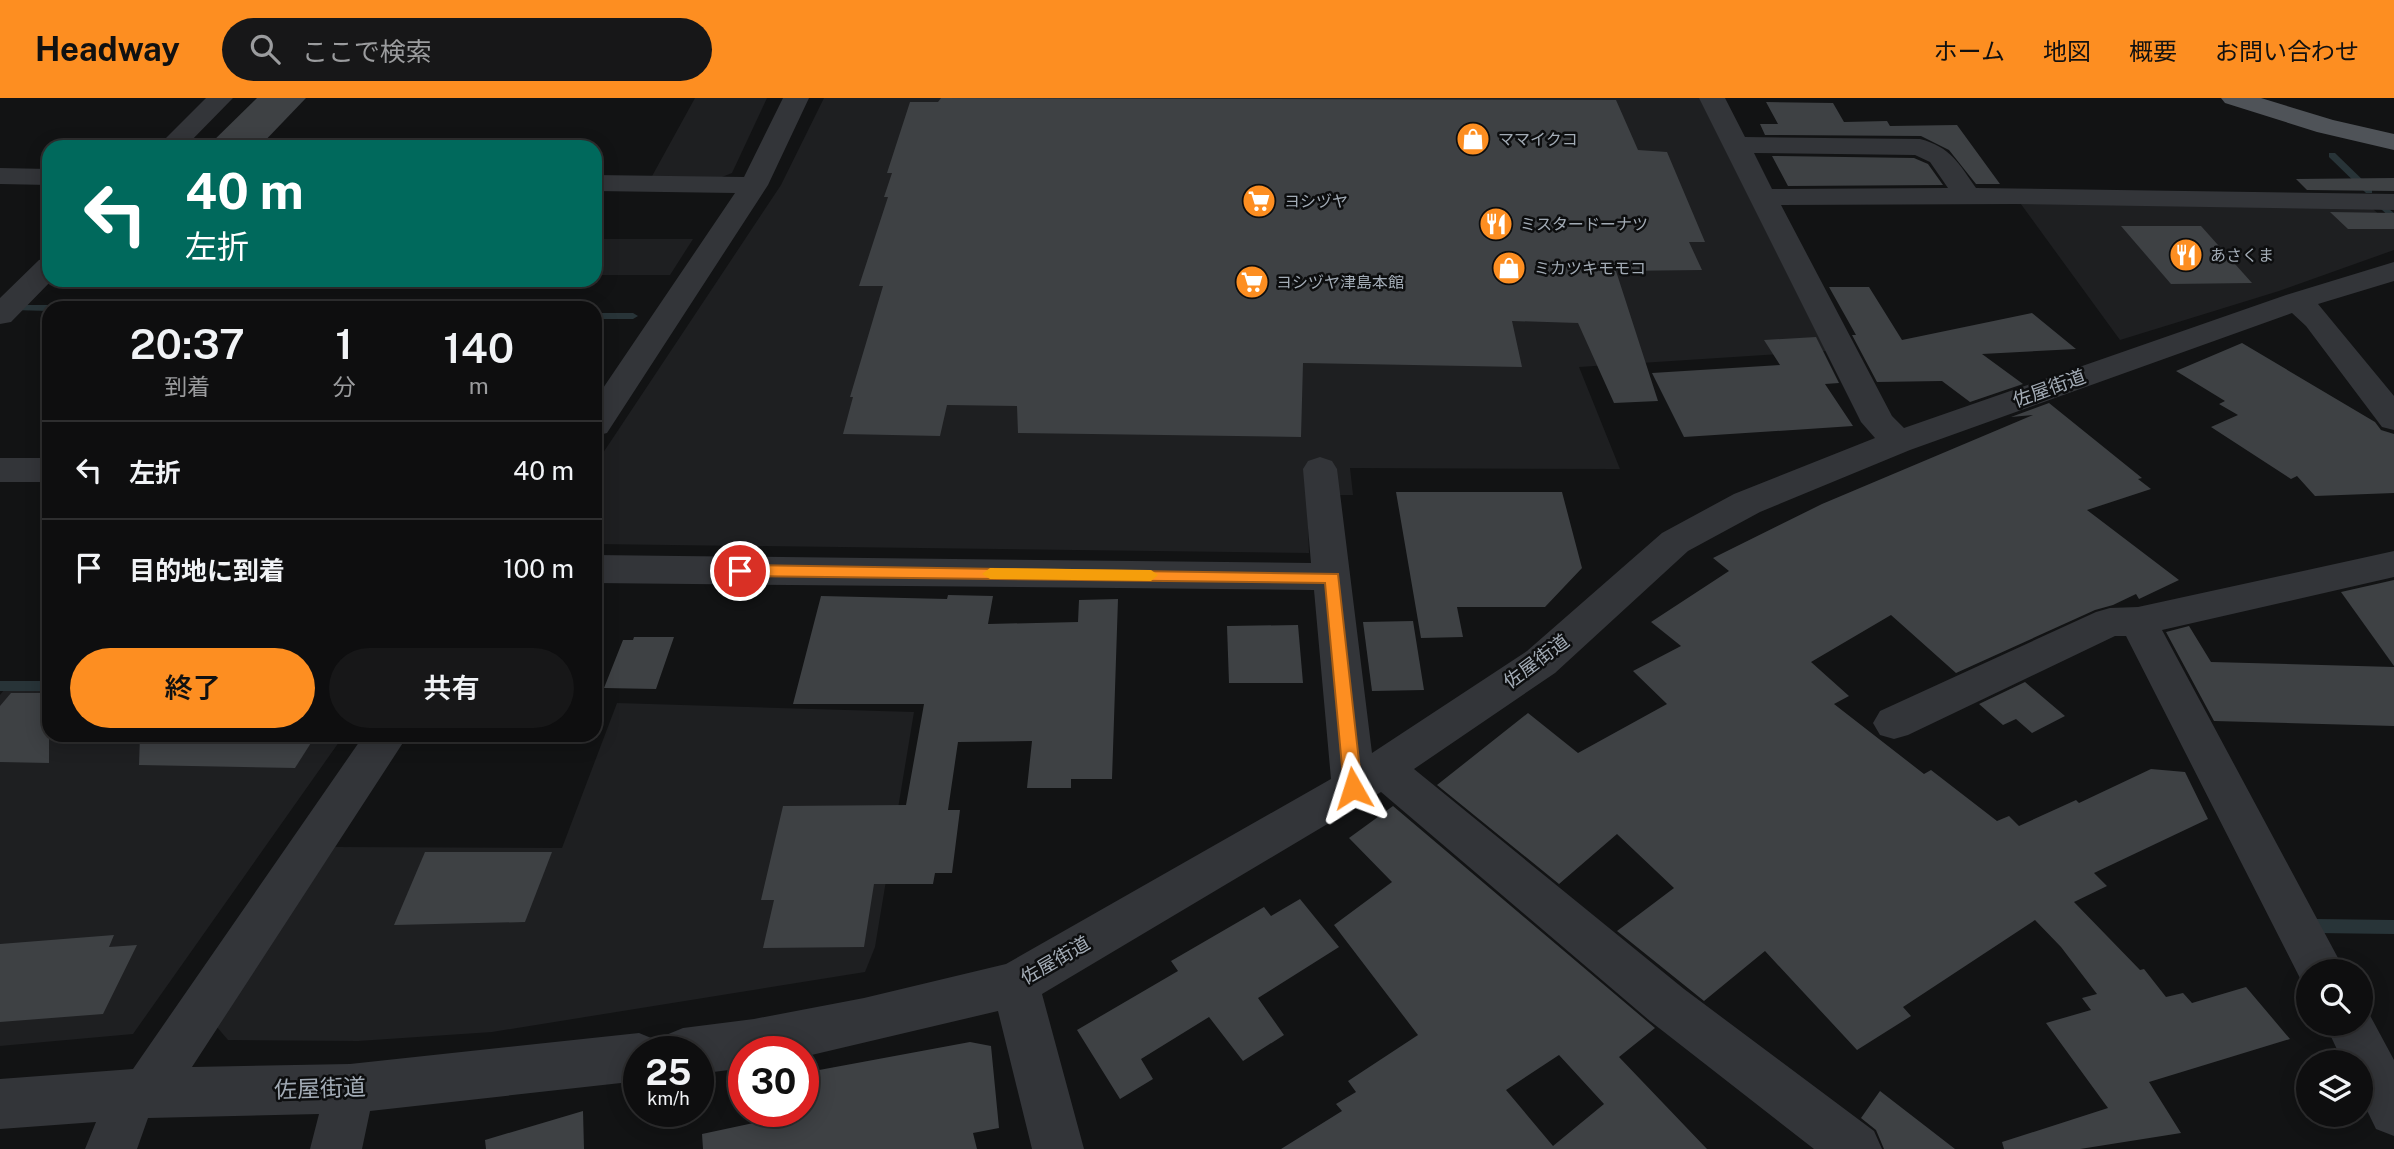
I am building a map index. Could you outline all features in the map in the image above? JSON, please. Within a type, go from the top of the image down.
[{"type":"main road","points":[[2234,98],[2326,127],[2394,142]]},
{"type":"street","points":[[177,140],[220,98]]},
{"type":"street","points":[[602,414],[754,185],[796,98]]},
{"type":"street","points":[[1712,98],[1878,422],[1898,442]]},
{"type":"street","points":[[1734,145],[1920,147],[1939,156],[1969,197]]},
{"type":"street","points":[[0,176],[42,177]]},
{"type":"street","points":[[602,183],[754,185]]},
{"type":"street","points":[[1762,197],[2394,202]]},
{"type":"street","name":"佐屋街道","points":[[714,1048],[754,1043],[864,1021],[1015,984],[1368,778],[1541,662],[1675,542],[1747,503],[1898,442],[2297,302],[2394,271]]},
{"type":"street","points":[[0,315],[42,273]]},
{"type":"street","points":[[2297,302],[2317,319],[2391,412]]},
{"type":"street","points":[[1320,469],[1332,578],[1368,778],[1856,1149]]},
{"type":"street","points":[[0,470],[42,470]]},
{"type":"street","points":[[1894,723],[2110,622],[2138,621],[2394,564]]},
{"type":"street","points":[[602,569],[1332,578]]},
{"type":"street","points":[[2138,621],[2315,959]]},
{"type":"street","points":[[111,1149],[139,1093],[382,742]]},
{"type":"street","points":[[1015,984],[1058,1149]]},
{"type":"street","points":[[2354,1036],[2394,1111]]},
{"type":"street","name":"佐屋街道","points":[[0,1104],[139,1093],[350,1089],[623,1059]]},
{"type":"street","points":[[336,1149],[350,1089]]},
{"type":"shaded area","points":[[695,98],[767,98],[732,173],[717,179],[651,178]]},
{"type":"shaded area","points":[[824,98],[1704,98],[1826,351],[1579,367],[1620,469],[1350,468],[1353,495],[1307,495],[1309,553],[602,544],[602,454],[781,185]]},
{"type":"shaded area","points":[[2015,196],[2362,199],[2394,228],[2394,250],[2279,291],[2120,340]]},
{"type":"shaded area","points":[[602,239],[693,239],[670,275],[602,275]]},
{"type":"shaded area","points":[[4,690],[42,690],[42,742],[339,742],[133,1034],[0,1046],[0,695]]},
{"type":"shaded area","points":[[617,703],[914,712],[875,947],[865,972],[492,1032],[358,1041],[228,1040],[216,1026],[335,847],[562,848]]},
{"type":"building","points":[[257,98],[306,98],[266,140],[214,140]]},
{"type":"building","name":"ヨシヅヤ津島本館","points":[[941,98],[1616,100],[1638,150],[1667,152],[1705,242],[1689,242],[1702,270],[1616,271],[1658,401],[1614,403],[1578,323],[1512,321],[1522,367],[1303,363],[1301,437],[1018,433],[1017,406],[947,405],[940,436],[843,434],[853,397],[850,397],[883,286],[859,286],[888,197],[884,197],[892,173],[887,173],[910,102],[938,102]]},
{"type":"building","points":[[1766,102],[1833,103],[1844,122],[1887,121],[1890,126],[1957,125],[2000,184],[1976,184],[1949,150],[1921,136],[1765,135],[1760,124],[1778,124]]},
{"type":"building","points":[[1772,156],[1914,158],[1928,164],[1943,185],[1788,186]]},
{"type":"building","points":[[2394,178],[2394,191],[2307,190],[2296,179]]},
{"type":"building","points":[[2330,212],[2394,213],[2394,229],[2348,229]]},
{"type":"building","name":"あさくま","points":[[2121,226],[2201,226],[2252,283],[2171,284]]},
{"type":"building","points":[[1829,287],[1869,287],[1902,340],[2032,313],[2076,349],[1982,354],[2023,384],[1970,402],[1942,381],[1877,382],[1852,335],[1856,335]]},
{"type":"building","points":[[1816,337],[1839,383],[1825,384],[1853,426],[1684,437],[1652,373],[1780,365],[1764,340]]},
{"type":"building","points":[[2242,343],[2375,422],[2381,430],[2394,434],[2394,493],[2315,496],[2297,476],[2291,479],[2211,427],[2238,415],[2219,404],[2225,401],[2176,371]]},
{"type":"building","points":[[2049,403],[2142,478],[2138,479],[2151,489],[2087,510],[2179,580],[2139,599],[2136,594],[2095,610],[1956,673],[1891,615],[1811,662],[1849,696],[1834,704],[1924,774],[1931,770],[1997,821],[2009,816],[2019,826],[2076,800],[2079,803],[2151,769],[2185,772],[2208,819],[2094,873],[2107,886],[2074,902],[2140,970],[2144,969],[2166,997],[2183,993],[2192,1003],[2246,987],[2290,1039],[2149,1082],[2181,1133],[2080,1149],[2004,1149],[2002,1142],[2108,1108],[2046,1023],[2091,1010],[2082,998],[2097,994],[2061,947],[2035,920],[1903,1007],[1911,1016],[1857,1050],[1765,951],[1704,1001],[1617,931],[1674,888],[1617,834],[1559,884],[1437,785],[1528,713],[1578,753],[1667,704],[1633,671],[1681,646],[1651,622],[1729,571],[1713,558],[1822,504],[2033,415],[2011,417]]},
{"type":"building","points":[[1396,492],[1562,492],[1582,568],[1545,607],[1457,607],[1463,637],[1421,638]]},
{"type":"building","points":[[2394,580],[2394,666],[2341,592]]},
{"type":"building","points":[[948,595],[993,596],[988,624],[1078,622],[1079,600],[1118,599],[1112,779],[1071,779],[1071,788],[1027,788],[1032,741],[958,742],[948,810],[960,810],[952,873],[935,873],[933,884],[874,884],[864,947],[763,948],[774,900],[761,900],[783,806],[906,805],[924,704],[793,704],[821,596],[947,599]]},
{"type":"building","points":[[1413,621],[1424,690],[1372,691],[1363,622]]},
{"type":"building","points":[[1298,625],[1303,683],[1229,683],[1227,626]]},
{"type":"building","points":[[2189,626],[2211,662],[2394,667],[2394,726],[2214,721],[2166,632]]},
{"type":"building","points":[[634,637],[674,637],[656,689],[604,688],[623,640],[633,640]]},
{"type":"building","points":[[2025,682],[2065,716],[2032,733],[2016,719],[2003,725],[1979,704]]},
{"type":"building","points":[[11,693],[42,693],[42,742],[49,742],[49,763],[0,762],[0,706]]},
{"type":"building","points":[[140,742],[312,742],[295,768],[139,765]]},
{"type":"building","points":[[1393,806],[1655,1028],[1619,1057],[1707,1149],[1281,1149],[1342,1111],[1336,1104],[1356,1092],[1348,1081],[1418,1035],[1334,925],[1392,882],[1349,838]],"holes":[[[1559,1055],[1604,1104],[1553,1146],[1506,1090]]]},
{"type":"building","points":[[425,852],[552,852],[525,922],[394,925]]},
{"type":"building","points":[[1300,899],[1339,947],[1258,998],[1284,1035],[1243,1061],[1209,1017],[1141,1059],[1153,1079],[1120,1099],[1077,1030],[1178,971],[1171,961],[1264,907],[1271,916]]},
{"type":"building","points":[[114,935],[109,947],[137,945],[103,1014],[0,1022],[0,944]]},
{"type":"building","points":[[970,1042],[991,1046],[999,1128],[973,1133],[977,1149],[703,1149],[702,1134],[735,1127],[819,1127],[819,1070]]},
{"type":"building","points":[[1880,1091],[1955,1149],[1884,1149],[1876,1130],[1861,1118]]},
{"type":"building","points":[[583,1111],[584,1149],[486,1149],[485,1140]]},
{"type":"waterway","points":[[2332,155],[2369,191]]},
{"type":"waterway","points":[[2385,209],[2394,218]]},
{"type":"waterway","points":[[16,308],[42,308]]},
{"type":"waterway","points":[[602,316],[633,316]]},
{"type":"waterway","points":[[0,686],[42,686]]},
{"type":"waterway","points":[[2316,926],[2394,927]]},
{"type":"slow traffic","points":[[990,574],[1151,575]]},
{"type":"place","name":"ママイクコ","points":[[1473,139]]},
{"type":"place","name":"ヨシヅヤ","points":[[1259,201]]},
{"type":"place","name":"ミスタードーナツ","points":[[1496,224]]},
{"type":"place","name":"あさくま","points":[[2186,255]]},
{"type":"place","name":"ミカツキモモコ","points":[[1509,268]]},
{"type":"place","name":"ヨシヅヤ津島本館","points":[[1252,282]]},
{"type":"route","points":[[740,571],[1332,578],[1353,788]]}]
